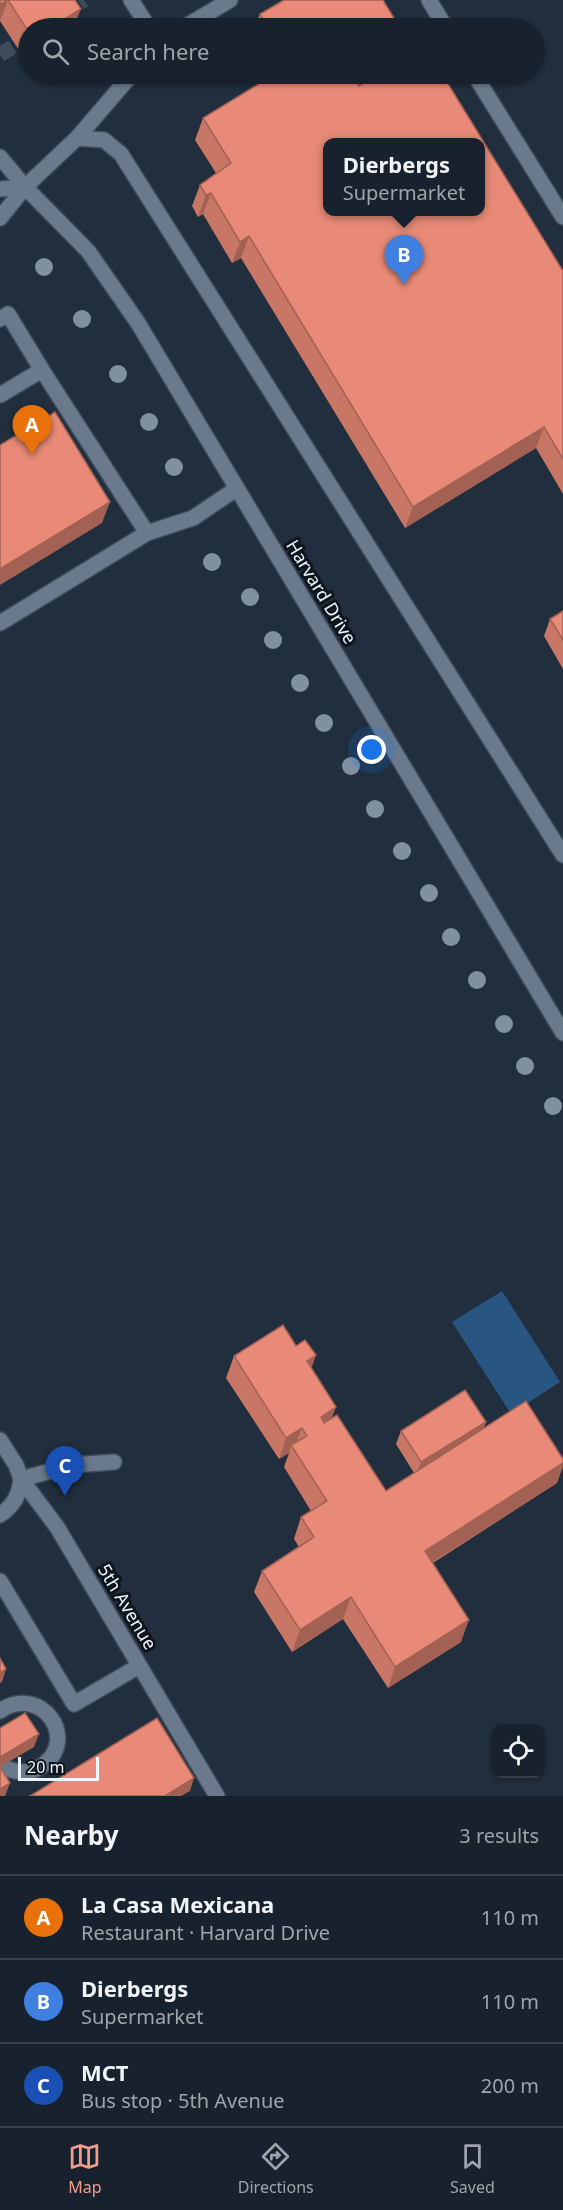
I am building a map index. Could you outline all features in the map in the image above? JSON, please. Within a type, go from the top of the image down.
[{"type":"street","points":[[131,0],[143,18]]},
{"type":"street","points":[[200,18],[230,0]]},
{"type":"street","points":[[429,0],[440,18]]},
{"type":"street","points":[[0,218],[25,187],[77,138],[123,84]]},
{"type":"street","points":[[480,84],[563,217]]},
{"type":"street","points":[[77,138],[104,140],[121,154],[563,855]]},
{"type":"street","name":"Harvard Drive","points":[[0,157],[25,187],[88,251],[138,323],[563,1033]]},
{"type":"street","points":[[0,189],[25,187]]},
{"type":"street","points":[[0,319],[8,314],[147,533]]},
{"type":"street","points":[[0,395],[42,370]]},
{"type":"street","points":[[0,623],[147,533],[193,518],[237,489]]},
{"type":"street","name":"5th Avenue","points":[[0,1440],[16,1465],[21,1479],[57,1527],[218,1796]]},
{"type":"street","points":[[0,1515],[13,1505],[19,1492],[21,1479],[73,1465],[114,1462]]},
{"type":"street","points":[[0,1581],[74,1704]]},
{"type":"street","points":[[51,1717],[139,1666]]},
{"type":"street","points":[[0,1711],[8,1705],[20,1702],[32,1703],[51,1717],[58,1740],[54,1752],[38,1769],[15,1772],[3,1767]]},
{"type":"shaded area","points":[[502,1291],[560,1382],[511,1414],[452,1322]]},
{"type":"building","points":[[8,0],[75,0],[81,9],[66,18],[20,18]]},
{"type":"building","points":[[284,0],[383,0],[394,18],[262,18],[260,14]]},
{"type":"building","points":[[259,84],[358,84],[359,86],[362,84],[448,84],[481,138],[323,138],[323,216],[485,216],[485,144],[563,271],[563,459],[544,427],[413,507],[249,236],[240,242],[211,193],[206,195],[200,185],[231,163],[203,118]]},
{"type":"building","points":[[55,412],[110,502],[0,569],[0,445]]},
{"type":"building","points":[[563,611],[563,640],[550,619]]},
{"type":"building","points":[[283,1325],[296,1346],[305,1340],[316,1355],[307,1361],[336,1407],[321,1417],[324,1423],[337,1415],[386,1491],[526,1401],[563,1459],[563,1463],[425,1551],[469,1620],[395,1667],[351,1597],[300,1630],[262,1571],[314,1537],[301,1517],[327,1501],[291,1445],[307,1436],[302,1428],[286,1438],[234,1356]]},
{"type":"building","points":[[465,1390],[486,1422],[421,1462],[401,1431]]},
{"type":"building","points":[[0,1658],[6,1669],[0,1673]]},
{"type":"building","points":[[25,1713],[39,1734],[0,1757],[0,1728]]},
{"type":"building","points":[[157,1718],[194,1778],[165,1796],[30,1796]]},
{"type":"building","points":[[0,1767],[10,1783],[0,1789]]},
{"type":"tunnel","points":[[56,18],[84,0]]},
{"type":"tunnel","points":[[0,55],[18,43]]},
{"type":"place","name":"Dierbergs","points":[[404,285]]},
{"type":"place","name":"La Casa Mexicana","points":[[32,455]]},
{"type":"place","name":"MCT","points":[[65,1496]]}]
